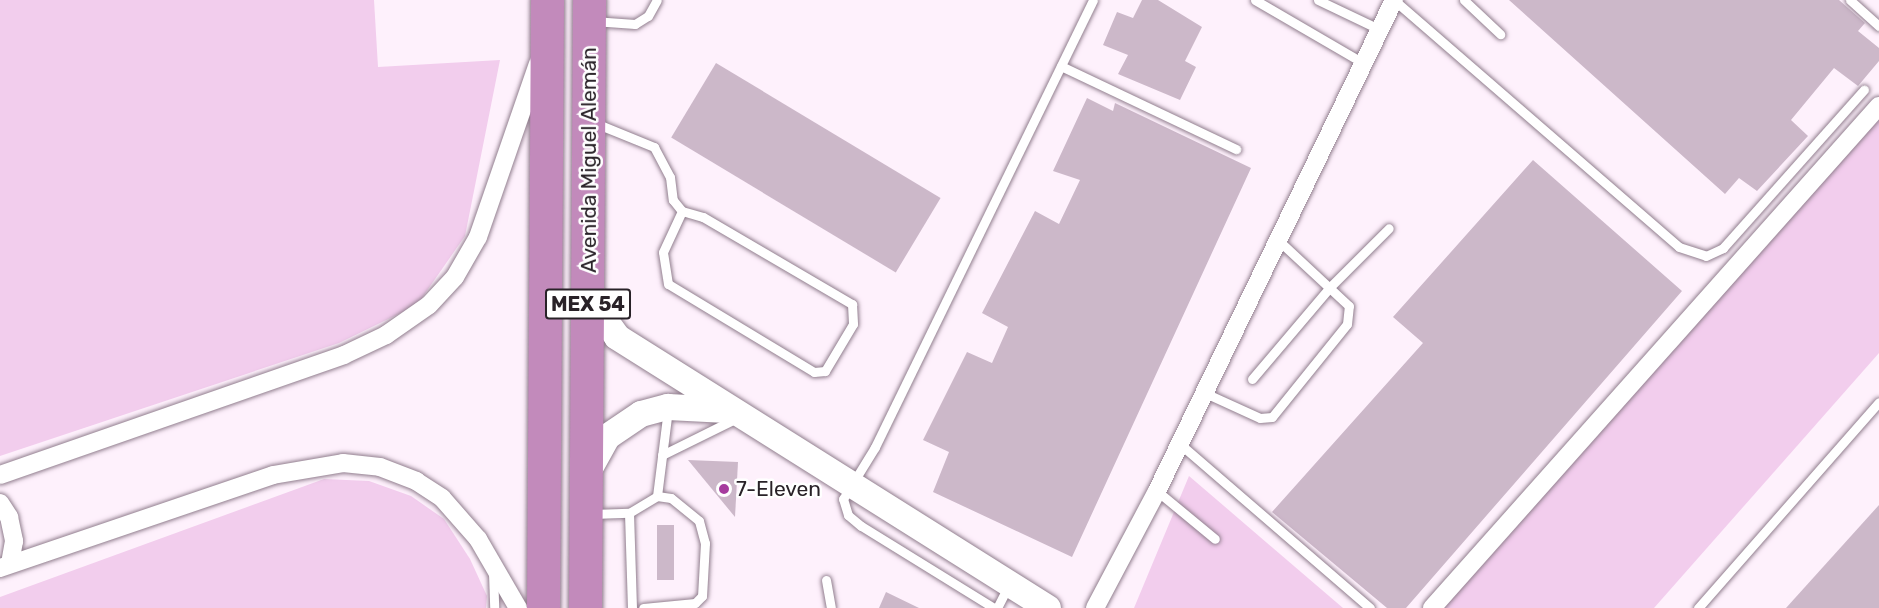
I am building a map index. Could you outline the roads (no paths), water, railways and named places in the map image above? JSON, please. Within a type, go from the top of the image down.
[{"type":"highway","name":"Avenida Miguel Alemán","points":[[543,608],[546,0]]},
{"type":"highway","name":"Avenida Miguel Alemán","points":[[585,608],[589,470],[589,10]]},
{"type":"main road","points":[[588,277],[597,309],[616,337],[733,413],[1048,608]]},
{"type":"main road","points":[[589,470],[599,446],[616,428],[641,414],[668,407],[733,413]]},
{"type":"street","points":[[1095,608],[1157,491],[1394,0]]},
{"type":"street","points":[[0,475],[344,355],[386,335],[429,305],[455,277],[478,237],[546,43]]},
{"type":"street","points":[[1432,608],[1879,106]]},
{"type":"street","points":[[5,566],[273,475],[309,466],[343,463],[380,467],[416,481],[442,498],[462,516],[493,563],[518,608]]},
{"type":"street","points":[[0,503],[9,517],[14,541],[5,566]]},
{"type":"lane","points":[[589,10],[635,24],[648,16],[657,0]]},
{"type":"lane","points":[[1009,584],[996,608],[848,515],[842,507],[848,485],[875,447],[1093,0]]},
{"type":"lane","points":[[1255,0],[1365,64]]},
{"type":"lane","points":[[1318,0],[1381,30]]},
{"type":"lane","points":[[1394,0],[1679,247],[1706,256],[1723,248],[1864,90]]},
{"type":"lane","points":[[1464,0],[1500,34]]},
{"type":"lane","points":[[1850,0],[1879,26]]},
{"type":"lane","points":[[1061,66],[1236,149]]},
{"type":"lane","points":[[589,121],[654,147],[670,177],[673,200],[681,211],[703,217],[852,304],[853,324],[825,371],[814,372],[668,284],[663,252],[681,211]]},
{"type":"lane","points":[[1252,379],[1330,287],[1389,228]]},
{"type":"lane","points":[[1204,393],[1260,418],[1272,417],[1347,324],[1349,306],[1279,241]]},
{"type":"lane","points":[[1698,608],[1879,402]]},
{"type":"lane","points":[[657,496],[668,407]]},
{"type":"lane","points":[[662,455],[733,413]]},
{"type":"lane","points":[[1180,444],[1370,608]]},
{"type":"lane","points":[[1157,491],[1215,539]]},
{"type":"lane","points":[[588,514],[629,513],[657,496],[671,498],[699,521],[705,543],[706,586],[694,603],[643,608]]},
{"type":"lane","points":[[629,513],[632,608]]},
{"type":"lane","points":[[493,563],[494,608]]},
{"type":"lane","points":[[826,580],[831,608]]},
{"type":"place","name":"7-Eleven","points":[[724,489]]}]
